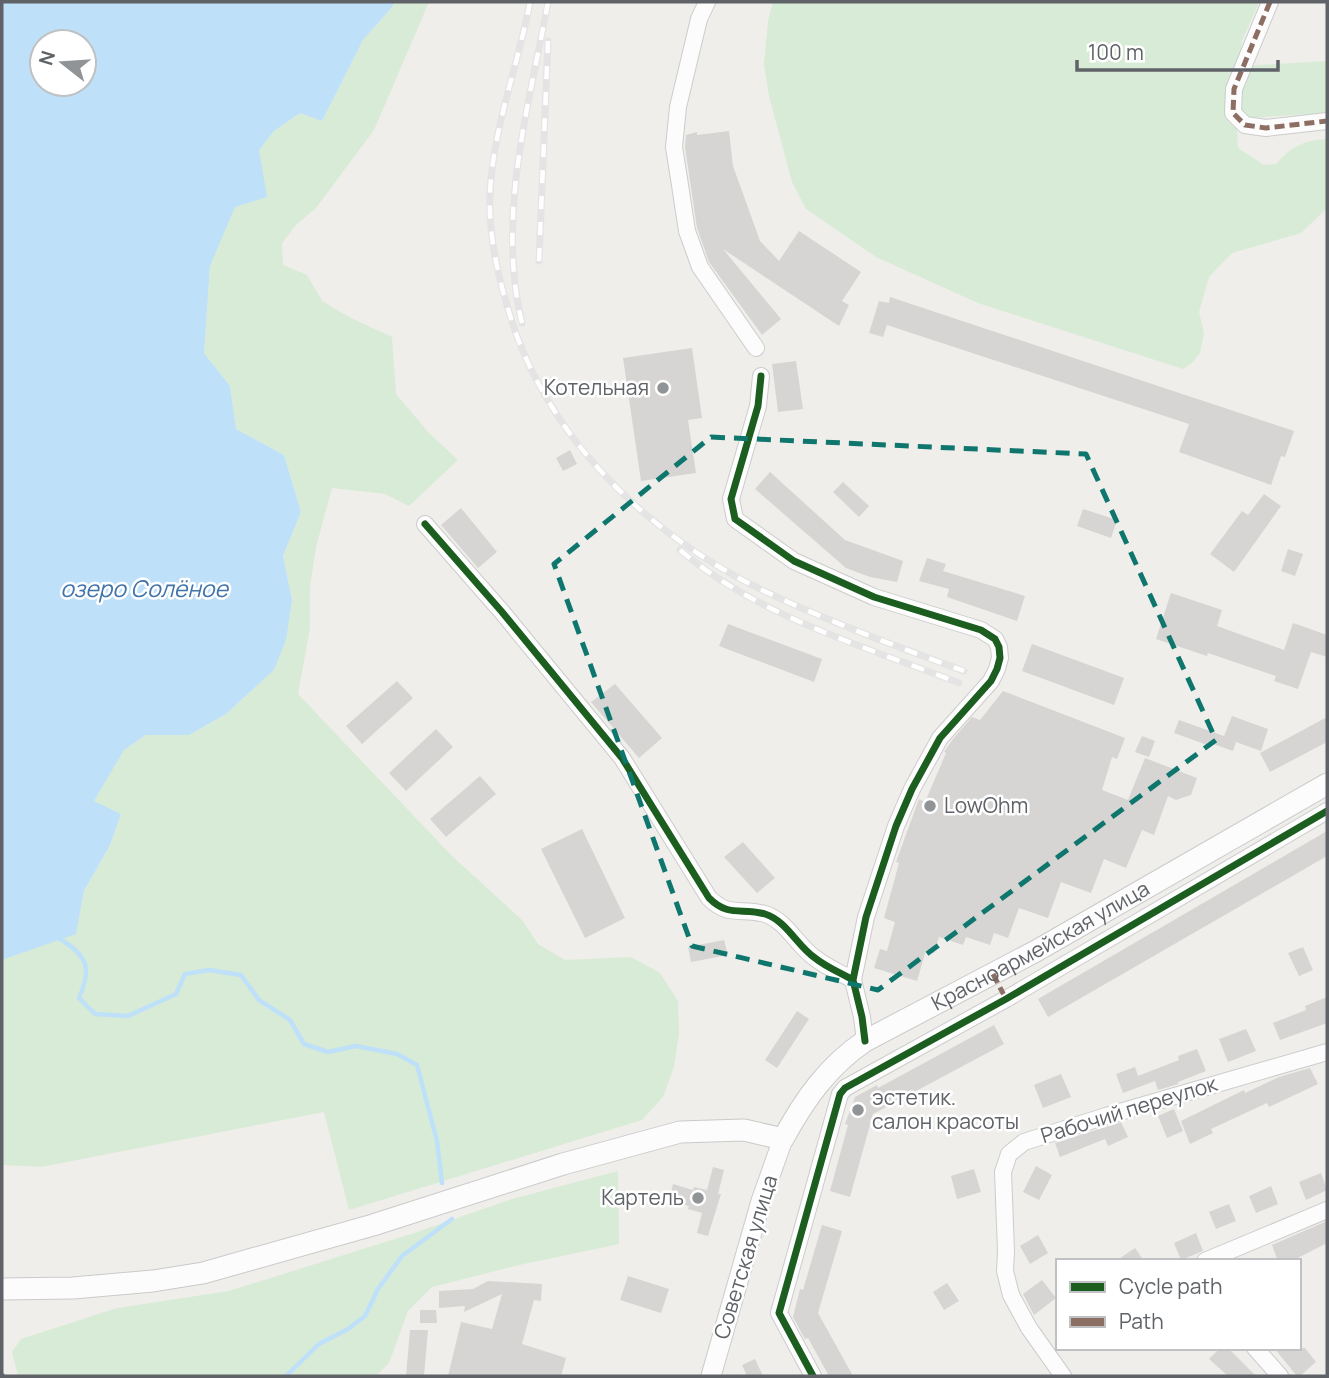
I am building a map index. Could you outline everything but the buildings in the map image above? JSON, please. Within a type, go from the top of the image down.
[{"type":"main road","name":"Красноармейская улица","points":[[783,1139],[828,1071],[864,1041],[993,974],[1327,784]]},
{"type":"main road","points":[[2,1289],[73,1288],[153,1281],[203,1273],[373,1225],[563,1164],[680,1132],[744,1130],[783,1139]]},
{"type":"street","points":[[707,2],[699,19],[678,107],[674,147],[687,231],[700,267],[756,348]]},
{"type":"street","points":[[1270,2],[1234,89],[1233,113],[1245,125],[1266,128],[1327,121]]},
{"type":"street","points":[[761,376],[758,406],[731,499],[735,519],[794,561],[874,597],[981,629],[995,639],[999,648],[1000,657],[991,681],[940,738],[912,789],[896,826],[866,917],[853,980],[862,1017],[864,1041]]},
{"type":"street","points":[[425,524],[502,612],[622,758],[709,898],[717,906],[731,912],[766,914],[783,926],[813,958],[853,980]]},
{"type":"street","points":[[813,1376],[779,1313],[840,1094],[853,1082],[1006,999],[1327,811]]},
{"type":"street","points":[[993,974],[1006,999]]},
{"type":"street","name":"Рабочий переулок","points":[[1063,1376],[1029,1328],[1011,1295],[1005,1271],[1003,1172],[1009,1154],[1024,1142],[1327,1052]]},
{"type":"street","name":"Советская улица","points":[[711,1376],[761,1201],[783,1139]]},
{"type":"street","points":[[1210,1259],[1327,1210]]},
{"type":"street","points":[[1257,1350],[1280,1376]]},
{"type":"highlighted area","points":[[711,437],[1086,454],[1216,740],[878,990],[692,946],[554,564]]},
{"type":"green space","points":[[393,2],[429,2],[374,130],[316,208],[297,224],[282,243],[283,265],[307,275],[322,301],[392,337],[396,394],[429,433],[458,460],[409,506],[385,494],[332,488],[316,547],[310,587],[310,628],[298,694],[451,855],[522,920],[538,944],[565,960],[631,957],[660,973],[678,1001],[679,1033],[674,1067],[663,1097],[642,1120],[349,1210],[324,1112],[41,1167],[2,1165],[2,960],[76,933],[84,891],[110,845],[121,814],[93,802],[124,750],[146,735],[189,735],[226,714],[274,670],[292,600],[283,556],[301,512],[284,455],[236,429],[230,386],[204,353],[210,266],[258,150],[274,131],[300,113],[322,121],[363,40],[393,6]]},
{"type":"green space","points":[[773,2],[1259,2],[1242,41],[1239,66],[1327,61],[1327,113],[1248,118],[1237,130],[1238,148],[1264,165],[1276,164],[1298,146],[1327,139],[1327,208],[1301,233],[1232,253],[1209,277],[1199,312],[1204,333],[1200,353],[1183,369],[978,303],[876,257],[806,209],[792,182],[769,96],[764,65],[768,21]]},
{"type":"green space","points":[[618,1171],[619,1244],[432,1287],[408,1311],[389,1363],[376,1376],[18,1376],[12,1352],[21,1339],[117,1308],[229,1291],[512,1199]]},
{"type":"water","name":"озеро Солёное","points":[[2,2],[393,2],[393,6],[363,40],[322,121],[300,113],[274,131],[259,150],[267,197],[235,207],[210,266],[204,353],[230,386],[236,429],[284,455],[301,512],[283,556],[292,600],[286,640],[274,670],[226,714],[189,735],[146,735],[124,750],[94,801],[121,814],[110,845],[84,891],[76,934],[2,960]]},
{"type":"waterway","points":[[60,939],[82,957],[86,971],[79,998],[95,1014],[128,1016],[176,994],[185,974],[209,970],[241,975],[259,1000],[290,1020],[304,1044],[328,1052],[356,1046],[397,1054],[417,1065],[437,1141],[442,1183]]},
{"type":"waterway","points":[[286,1376],[319,1344],[348,1329],[365,1316],[378,1289],[402,1256],[452,1219]]},
{"type":"railway","points":[[530,2],[496,145],[490,193],[491,227],[500,279],[514,328],[533,373],[557,414],[585,453],[618,489],[654,521],[693,550],[777,597],[964,671]]},
{"type":"railway","points":[[522,323],[512,242],[514,202],[518,162],[548,2]]},
{"type":"railway","points":[[539,261],[548,41]]},
{"type":"railway","points":[[680,550],[744,594],[778,612],[959,683]]},
{"type":"marked path","points":[[1270,2],[1234,89],[1233,113],[1245,125],[1266,128],[1327,121]]},
{"type":"marked path","points":[[993,974],[1006,999]]},
{"type":"cycle path","points":[[761,376],[758,406],[731,499],[735,519],[794,561],[874,597],[981,630],[995,639],[999,647],[1000,658],[991,681],[940,738],[912,789],[896,826],[866,917],[853,980],[865,1041]]},
{"type":"cycle path","points":[[425,524],[502,612],[622,758],[709,898],[729,910],[757,912],[773,917],[815,958],[853,980]]},
{"type":"cycle path","points":[[813,1376],[779,1313],[840,1094],[845,1088],[1006,999],[1327,811]]},
{"type":"place","name":"Котельная","points":[[663,388]]},
{"type":"place","name":"LowOhm","points":[[930,806]]},
{"type":"place","name":"эстетик. салон красоты","points":[[858,1110]]},
{"type":"place","name":"Картель","points":[[698,1198]]}]
